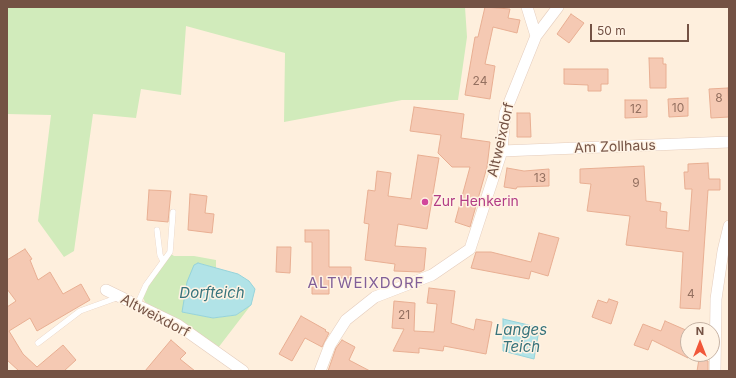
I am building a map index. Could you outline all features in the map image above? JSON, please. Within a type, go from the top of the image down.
[{"type":"street","points":[[527,7],[536,36]]},
{"type":"street","name":"Altweixdorf","points":[[320,371],[330,345],[346,320],[375,297],[432,275],[470,249],[502,152],[505,113],[536,36],[558,7]]},
{"type":"street","name":"Am Zollhaus","points":[[502,152],[729,142]]},
{"type":"street","points":[[716,371],[716,300],[723,251],[729,226]]},
{"type":"street","name":"Altweixdorf","points":[[106,290],[178,325],[243,371]]},
{"type":"lane","points":[[137,305],[146,285],[170,252],[173,212]]},
{"type":"lane","points":[[157,230],[160,255],[163,261]]},
{"type":"lane","points":[[38,343],[80,311],[119,297]]},
{"type":"green space","points":[[7,7],[465,7],[467,37],[458,100],[402,100],[284,122],[285,53],[186,26],[181,95],[141,89],[136,118],[93,114],[74,251],[64,257],[38,221],[51,115],[7,114]]},
{"type":"green space","points":[[171,254],[174,256],[194,256],[216,260],[216,268],[198,263],[183,312],[213,318],[236,315],[251,305],[218,348],[145,302],[143,298],[146,288]]},
{"type":"water","name":"Dorfteich","points":[[198,263],[238,274],[249,281],[255,289],[251,305],[236,315],[213,318],[182,312],[187,282],[194,265]]},
{"type":"water","name":"Langes Teich","points":[[503,319],[537,327],[539,330],[534,359],[503,351]]},
{"type":"building","points":[[485,7],[510,9],[508,18],[520,20],[517,33],[493,27],[485,64],[495,66],[490,99],[465,95],[475,37],[478,37]]},
{"type":"building","points":[[571,14],[584,23],[569,43],[557,34]]},
{"type":"building","points":[[649,58],[663,58],[663,64],[666,64],[666,88],[650,88]]},
{"type":"building","points":[[564,69],[608,69],[608,84],[601,84],[601,91],[588,91],[588,85],[564,84]]},
{"type":"building","points":[[728,88],[729,117],[711,118],[709,89]]},
{"type":"building","points":[[688,98],[688,116],[669,117],[668,99]]},
{"type":"building","points":[[625,100],[647,100],[647,117],[625,118]]},
{"type":"building","points":[[414,107],[464,114],[461,138],[490,142],[487,167],[470,227],[455,222],[470,167],[452,167],[438,153],[441,135],[410,131]]},
{"type":"building","points":[[517,113],[530,113],[531,137],[517,137]]},
{"type":"building","points":[[418,155],[439,158],[427,229],[398,224],[395,246],[426,248],[424,270],[420,272],[394,271],[395,264],[365,260],[369,224],[364,223],[368,190],[375,191],[377,171],[391,173],[388,196],[411,199]]},
{"type":"building","points":[[708,163],[709,179],[720,179],[720,190],[708,190],[700,309],[680,308],[683,252],[626,245],[630,216],[587,211],[591,184],[580,183],[580,169],[644,166],[646,201],[661,203],[660,211],[667,212],[666,228],[689,231],[692,189],[685,189],[684,172],[688,172],[688,164]]},
{"type":"building","points":[[507,168],[524,171],[549,169],[549,186],[517,187],[516,189],[504,187]]},
{"type":"building","points":[[149,190],[171,191],[168,222],[147,220]]},
{"type":"building","points":[[190,194],[207,196],[205,213],[214,214],[212,233],[188,230]]},
{"type":"building","points":[[305,230],[329,230],[329,267],[351,267],[351,278],[329,278],[329,294],[312,294],[312,242],[305,242]]},
{"type":"building","points":[[539,233],[559,238],[548,276],[531,271],[529,279],[471,268],[476,252],[491,252],[531,262]]},
{"type":"building","points":[[277,247],[291,247],[290,273],[276,272]]},
{"type":"building","points":[[25,249],[32,259],[30,260],[38,280],[50,272],[63,294],[81,284],[90,300],[37,331],[30,318],[9,331],[23,354],[37,367],[63,345],[76,360],[64,371],[19,371],[7,360],[7,307],[16,301],[7,289],[7,260]]},
{"type":"building","points":[[429,288],[455,291],[451,323],[474,330],[476,319],[492,322],[486,354],[444,346],[443,351],[419,348],[419,353],[393,351],[404,329],[392,328],[394,301],[415,303],[414,331],[434,332],[437,304],[427,303]]},
{"type":"building","points":[[609,299],[618,302],[611,324],[592,317],[598,300],[607,303]]},
{"type":"building","points":[[301,316],[329,333],[322,347],[305,338],[292,361],[279,354]]},
{"type":"building","points":[[665,321],[680,328],[680,354],[652,340],[648,350],[634,345],[643,324],[661,331]]},
{"type":"building","points":[[171,340],[186,353],[180,359],[195,371],[145,371]]},
{"type":"building","points":[[342,340],[355,347],[349,360],[370,371],[328,371],[336,348]]},
{"type":"building","points":[[698,362],[708,362],[708,371],[697,371]]},
{"type":"place","name":"Zur Henkerin","points":[[425,202]]},
{"type":"district","name":"ALTWEIXDORF","points":[[366,283]]}]
